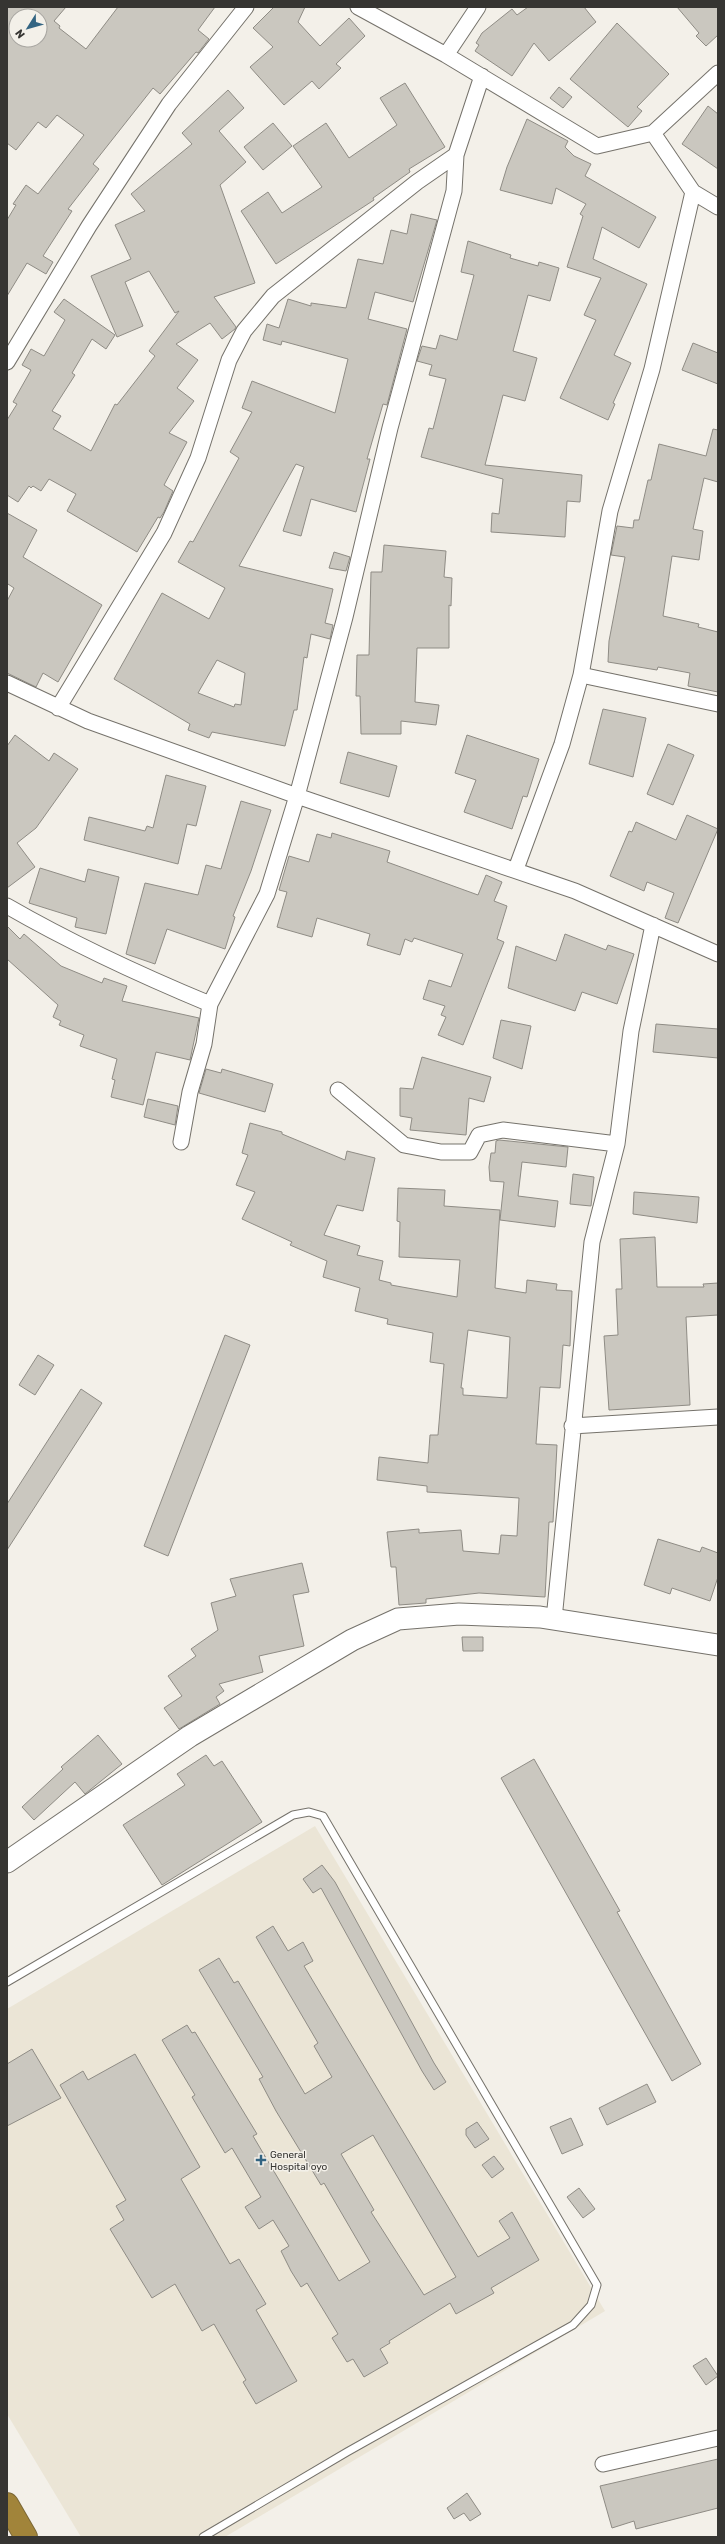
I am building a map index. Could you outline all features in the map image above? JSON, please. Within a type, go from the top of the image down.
[{"type":"highway","points":[[7,2504],[26,2537]]},
{"type":"street","points":[[7,362],[89,226],[169,104],[246,7]]},
{"type":"street","points":[[358,7],[446,55],[597,146],[653,133],[718,73]]},
{"type":"street","points":[[446,55],[478,7]]},
{"type":"street","points":[[181,1142],[190,1092],[204,1044],[210,1004],[267,894],[297,796],[345,617],[390,428],[454,191],[456,155],[482,76]]},
{"type":"street","points":[[653,133],[693,192],[718,207]]},
{"type":"street","points":[[58,708],[164,533],[198,458],[229,360],[244,332],[273,296],[417,182],[456,155]]},
{"type":"street","points":[[516,869],[562,744],[580,675],[610,511],[652,369],[693,192]]},
{"type":"street","points":[[580,675],[718,704]]},
{"type":"street","points":[[7,683],[58,708],[297,796],[516,869],[575,891],[718,954]]},
{"type":"street","points":[[7,906],[76,945],[210,1004]]},
{"type":"street","points":[[554,1619],[572,1426],[592,1242],[617,1144],[632,1031],[653,925]]},
{"type":"street","points":[[338,1090],[404,1145],[427,1150],[470,1152],[480,1135],[503,1130],[617,1144]]},
{"type":"street","points":[[572,1426],[718,1417]]},
{"type":"street","points":[[7,1862],[190,1736],[352,1640],[398,1619],[459,1614],[554,1619],[718,1645]]},
{"type":"street","points":[[604,2464],[718,2438]]},
{"type":"lane","points":[[7,1982],[293,1815],[309,1812],[323,1816],[597,2285],[591,2305],[573,2325],[346,2452],[203,2537]]},
{"type":"shaded area","name":"General Hospital oyo","points":[[315,1826],[605,2311],[225,2537],[81,2537],[7,2414],[7,2009]]},
{"type":"building","points":[[7,7],[66,7],[54,21],[60,26],[59,28],[86,49],[118,7],[215,7],[198,30],[209,39],[160,94],[153,88],[93,164],[99,169],[68,209],[72,211],[43,256],[53,262],[46,274],[27,263],[7,296],[7,220],[16,205],[13,204],[26,185],[38,194],[84,135],[57,115],[46,128],[38,122],[16,150],[7,143]]},
{"type":"building","points":[[274,7],[305,7],[298,22],[320,46],[349,18],[365,36],[336,64],[341,68],[319,89],[312,81],[284,105],[250,67],[273,47],[253,28]]},
{"type":"building","points":[[528,7],[584,7],[596,22],[549,61],[534,43],[512,76],[475,51],[479,45],[476,43],[482,33],[512,9],[517,15]]},
{"type":"building","points":[[677,7],[718,7],[718,35],[706,46],[696,36],[699,33]]},
{"type":"building","points":[[617,23],[669,74],[637,107],[642,111],[628,127],[570,79]]},
{"type":"building","points":[[405,83],[445,147],[409,169],[410,172],[373,198],[374,200],[276,264],[241,211],[268,192],[282,213],[322,187],[293,146],[326,123],[349,158],[397,125],[380,98]]},
{"type":"building","points":[[559,87],[572,97],[563,108],[550,98]]},
{"type":"building","points":[[228,90],[244,108],[219,131],[246,162],[220,185],[255,283],[214,297],[236,327],[235,329],[222,339],[210,323],[176,344],[198,360],[177,388],[194,401],[169,433],[187,442],[164,485],[173,491],[164,512],[160,518],[158,517],[137,552],[67,511],[76,494],[49,479],[41,491],[33,486],[31,488],[29,486],[18,502],[7,495],[7,420],[17,404],[13,402],[31,370],[22,365],[31,349],[44,356],[65,320],[54,312],[64,299],[115,335],[106,349],[92,339],[72,373],[75,375],[52,411],[61,416],[53,429],[91,451],[115,404],[117,405],[155,356],[149,351],[179,311],[175,313],[149,271],[125,282],[143,326],[117,337],[91,276],[131,259],[115,225],[145,211],[131,194],[192,144],[182,133]]},
{"type":"building","points":[[708,106],[718,114],[718,169],[682,144]]},
{"type":"building","points":[[527,119],[568,141],[565,147],[574,156],[591,164],[585,176],[656,217],[639,248],[602,227],[593,259],[647,284],[614,355],[631,363],[613,403],[615,404],[608,420],[560,398],[596,320],[584,315],[601,278],[567,267],[583,216],[580,214],[586,204],[556,188],[552,204],[500,190],[507,167]]},
{"type":"building","points":[[273,123],[292,146],[263,170],[244,147]]},
{"type":"building","points":[[411,214],[437,220],[413,302],[375,292],[368,319],[407,329],[387,405],[383,404],[367,459],[370,459],[356,512],[311,499],[301,536],[283,531],[304,467],[296,464],[239,566],[333,589],[325,623],[333,625],[330,639],[311,634],[307,658],[304,657],[297,710],[294,710],[285,746],[212,732],[209,738],[188,730],[190,724],[114,679],[162,593],[209,619],[225,588],[178,562],[190,541],[193,542],[239,458],[230,452],[252,412],[242,408],[252,381],[335,413],[348,359],[282,341],[281,345],[263,340],[267,324],[279,328],[288,299],[311,306],[311,303],[346,308],[358,259],[383,264],[391,230],[407,234]],"holes":[[[217,660],[245,673],[241,705],[235,704],[234,707],[198,693]]]},
{"type":"building","points":[[468,241],[511,255],[510,258],[538,266],[539,262],[559,268],[550,301],[528,295],[513,351],[537,358],[525,401],[503,395],[485,465],[582,475],[580,502],[567,501],[565,537],[491,532],[492,513],[499,514],[503,479],[421,457],[429,428],[433,429],[446,379],[429,375],[432,365],[417,361],[422,346],[436,349],[440,335],[457,340],[474,275],[461,272]]},
{"type":"building","points":[[693,343],[718,353],[718,384],[682,370]]},
{"type":"building","points":[[713,429],[718,430],[718,482],[704,478],[693,529],[703,531],[699,560],[672,556],[663,616],[699,624],[698,627],[718,632],[718,692],[688,686],[690,673],[658,667],[657,670],[608,662],[609,641],[625,557],[611,555],[617,526],[633,528],[634,520],[639,520],[648,480],[651,480],[659,444],[706,456]]},
{"type":"building","points":[[7,513],[37,530],[23,557],[102,605],[58,682],[43,673],[36,687],[7,673],[7,601],[14,588],[8,584],[7,586]]},
{"type":"building","points":[[384,545],[446,551],[444,577],[452,578],[451,606],[449,605],[449,648],[417,648],[415,702],[439,705],[436,725],[401,721],[401,734],[361,734],[360,696],[356,696],[357,655],[369,655],[371,572],[382,572]]},
{"type":"building","points":[[334,552],[350,557],[346,571],[329,568]]},
{"type":"building","points":[[603,709],[646,718],[633,777],[589,764]]},
{"type":"building","points":[[15,735],[49,761],[54,753],[78,769],[36,828],[17,843],[35,867],[7,888],[7,746]]},
{"type":"building","points":[[467,735],[539,759],[527,797],[523,796],[512,829],[464,812],[476,780],[455,773]]},
{"type":"building","points":[[668,744],[694,755],[673,805],[647,794]]},
{"type":"building","points":[[348,752],[397,766],[389,797],[340,783]]},
{"type":"building","points":[[166,775],[206,786],[196,826],[187,824],[178,864],[84,840],[89,817],[145,831],[147,826],[153,828]]},
{"type":"building","points":[[241,801],[271,810],[251,871],[233,916],[235,917],[225,949],[167,929],[155,964],[126,954],[145,883],[198,895],[206,865],[221,869]]},
{"type":"building","points":[[687,815],[718,829],[678,923],[665,918],[674,893],[647,882],[644,891],[610,876],[629,831],[632,832],[636,822],[676,840]]},
{"type":"building","points":[[332,833],[390,851],[387,862],[478,895],[486,875],[502,882],[494,901],[507,906],[497,939],[504,942],[463,1045],[438,1035],[446,1017],[441,1015],[445,1006],[423,999],[429,980],[451,987],[463,954],[414,938],[412,942],[405,939],[400,955],[367,945],[370,934],[317,918],[312,937],[277,927],[287,892],[279,890],[289,856],[309,862],[317,834],[331,838]]},
{"type":"building","points":[[40,868],[85,882],[88,869],[119,877],[106,934],[75,927],[77,918],[29,903]]},
{"type":"building","points":[[7,926],[20,939],[24,934],[61,966],[102,983],[104,978],[127,986],[122,1001],[199,1018],[190,1060],[156,1052],[143,1105],[111,1097],[115,1080],[112,1079],[117,1059],[80,1046],[84,1035],[59,1025],[61,1021],[53,1017],[58,1005],[7,959]]},
{"type":"building","points":[[565,934],[606,950],[608,945],[634,954],[617,1004],[582,992],[575,1011],[508,988],[516,946],[556,961]]},
{"type":"building","points":[[501,1020],[531,1026],[522,1069],[493,1058]]},
{"type":"building","points":[[656,1024],[718,1029],[718,1058],[653,1052]]},
{"type":"building","points":[[422,1057],[491,1077],[484,1102],[469,1098],[466,1135],[410,1130],[412,1118],[400,1116],[400,1088],[413,1089]]},
{"type":"building","points":[[206,1069],[221,1073],[222,1069],[273,1084],[265,1112],[199,1093]]},
{"type":"building","points":[[148,1099],[178,1106],[175,1125],[144,1117]]},
{"type":"building","points":[[250,1123],[282,1132],[282,1134],[345,1160],[347,1151],[375,1158],[363,1211],[337,1205],[324,1235],[360,1246],[357,1255],[383,1261],[379,1280],[391,1283],[391,1285],[457,1297],[460,1260],[399,1257],[400,1222],[397,1221],[398,1188],[445,1190],[444,1206],[500,1210],[495,1288],[526,1293],[527,1280],[557,1284],[556,1290],[572,1291],[570,1346],[563,1345],[560,1388],[540,1387],[536,1444],[557,1445],[553,1522],[549,1522],[545,1597],[479,1593],[426,1599],[426,1603],[399,1605],[396,1567],[391,1567],[387,1532],[419,1529],[419,1533],[461,1530],[463,1551],[499,1554],[501,1535],[517,1536],[519,1498],[427,1492],[427,1486],[377,1480],[379,1457],[428,1463],[430,1435],[438,1435],[444,1364],[430,1362],[433,1333],[387,1324],[388,1319],[355,1311],[360,1288],[323,1277],[327,1261],[290,1245],[292,1242],[242,1219],[255,1192],[236,1185],[248,1155],[242,1153]],"holes":[[[468,1330],[510,1337],[507,1398],[463,1395],[463,1388],[461,1388]]]},
{"type":"building","points":[[499,1140],[568,1147],[566,1167],[522,1162],[518,1196],[558,1201],[555,1227],[500,1220],[504,1182],[490,1181],[489,1167],[491,1153],[495,1153],[496,1141]]},
{"type":"building","points":[[573,1174],[594,1177],[591,1206],[570,1204]]},
{"type":"building","points":[[634,1192],[699,1197],[697,1223],[633,1214]]},
{"type":"building","points":[[655,1237],[657,1287],[704,1287],[703,1284],[718,1283],[718,1315],[686,1317],[690,1405],[609,1410],[604,1336],[618,1335],[616,1289],[622,1289],[620,1239]]},
{"type":"building","points":[[225,1335],[250,1345],[168,1556],[144,1546]]},
{"type":"building","points":[[38,1355],[54,1365],[35,1395],[19,1385]]},
{"type":"building","points":[[81,1389],[102,1403],[7,1550],[7,1504]]},
{"type":"building","points":[[658,1539],[700,1552],[702,1547],[718,1553],[718,1577],[710,1601],[672,1588],[670,1594],[644,1585]]},
{"type":"building","points":[[302,1563],[309,1592],[293,1595],[304,1646],[259,1656],[263,1672],[219,1684],[224,1691],[216,1697],[220,1704],[179,1729],[164,1708],[182,1696],[168,1676],[196,1656],[191,1649],[218,1630],[211,1603],[236,1596],[230,1579]]},
{"type":"building","points":[[462,1637],[483,1637],[483,1651],[463,1651]]},
{"type":"building","points":[[98,1735],[122,1764],[85,1794],[75,1782],[34,1820],[22,1807],[63,1769],[61,1767]]},
{"type":"building","points":[[206,1755],[214,1766],[222,1761],[262,1822],[162,1885],[123,1825],[185,1785],[177,1774]]},
{"type":"building","points":[[534,1759],[620,1911],[617,1912],[701,2064],[672,2081],[501,1778]]},
{"type":"building","points":[[322,1865],[335,1882],[434,2063],[446,2082],[434,2090],[321,1888],[313,1893],[303,1879]]},
{"type":"building","points":[[273,1926],[288,1951],[303,1942],[313,1961],[304,1966],[478,2257],[510,2238],[499,2221],[512,2212],[539,2260],[491,2288],[494,2293],[456,2314],[450,2303],[389,2341],[390,2343],[380,2349],[388,2363],[364,2377],[353,2359],[347,2362],[332,2338],[338,2334],[307,2283],[301,2287],[291,2271],[281,2251],[289,2246],[273,2220],[259,2229],[245,2207],[261,2197],[232,2148],[225,2153],[192,2097],[195,2095],[162,2040],[187,2025],[192,2033],[195,2032],[257,2134],[253,2136],[339,2281],[370,2262],[324,2183],[321,2185],[276,2111],[259,2079],[263,2077],[199,1970],[219,1958],[234,1983],[238,1981],[305,2094],[332,2077],[314,2046],[318,2043],[256,1937]],"holes":[[[373,2135],[456,2277],[424,2295],[371,2212],[374,2210],[341,2154]]]},
{"type":"building","points":[[32,2049],[61,2098],[7,2126],[7,2064]]},
{"type":"building","points":[[135,2054],[200,2167],[181,2179],[230,2264],[239,2259],[266,2304],[256,2310],[297,2381],[256,2404],[243,2382],[246,2380],[214,2324],[202,2331],[175,2284],[152,2298],[110,2229],[124,2220],[116,2206],[126,2200],[60,2085],[83,2071],[88,2080]]},
{"type":"building","points":[[647,2084],[656,2102],[607,2125],[599,2108]]},
{"type":"building","points":[[571,2118],[583,2145],[562,2154],[550,2127]]},
{"type":"building","points":[[477,2122],[489,2139],[475,2148],[466,2135],[466,2129]]},
{"type":"building","points":[[494,2156],[504,2169],[492,2178],[482,2165]]},
{"type":"building","points":[[579,2188],[595,2209],[583,2218],[567,2197]]},
{"type":"building","points":[[706,2358],[718,2376],[706,2385],[693,2366]]},
{"type":"building","points":[[718,2459],[718,2508],[636,2529],[634,2521],[612,2528],[600,2486]]},
{"type":"building","points":[[467,2493],[481,2514],[470,2521],[464,2513],[454,2519],[447,2508]]},
{"type":"place","name":"General Hospital oyo","points":[[261,2160]]}]
